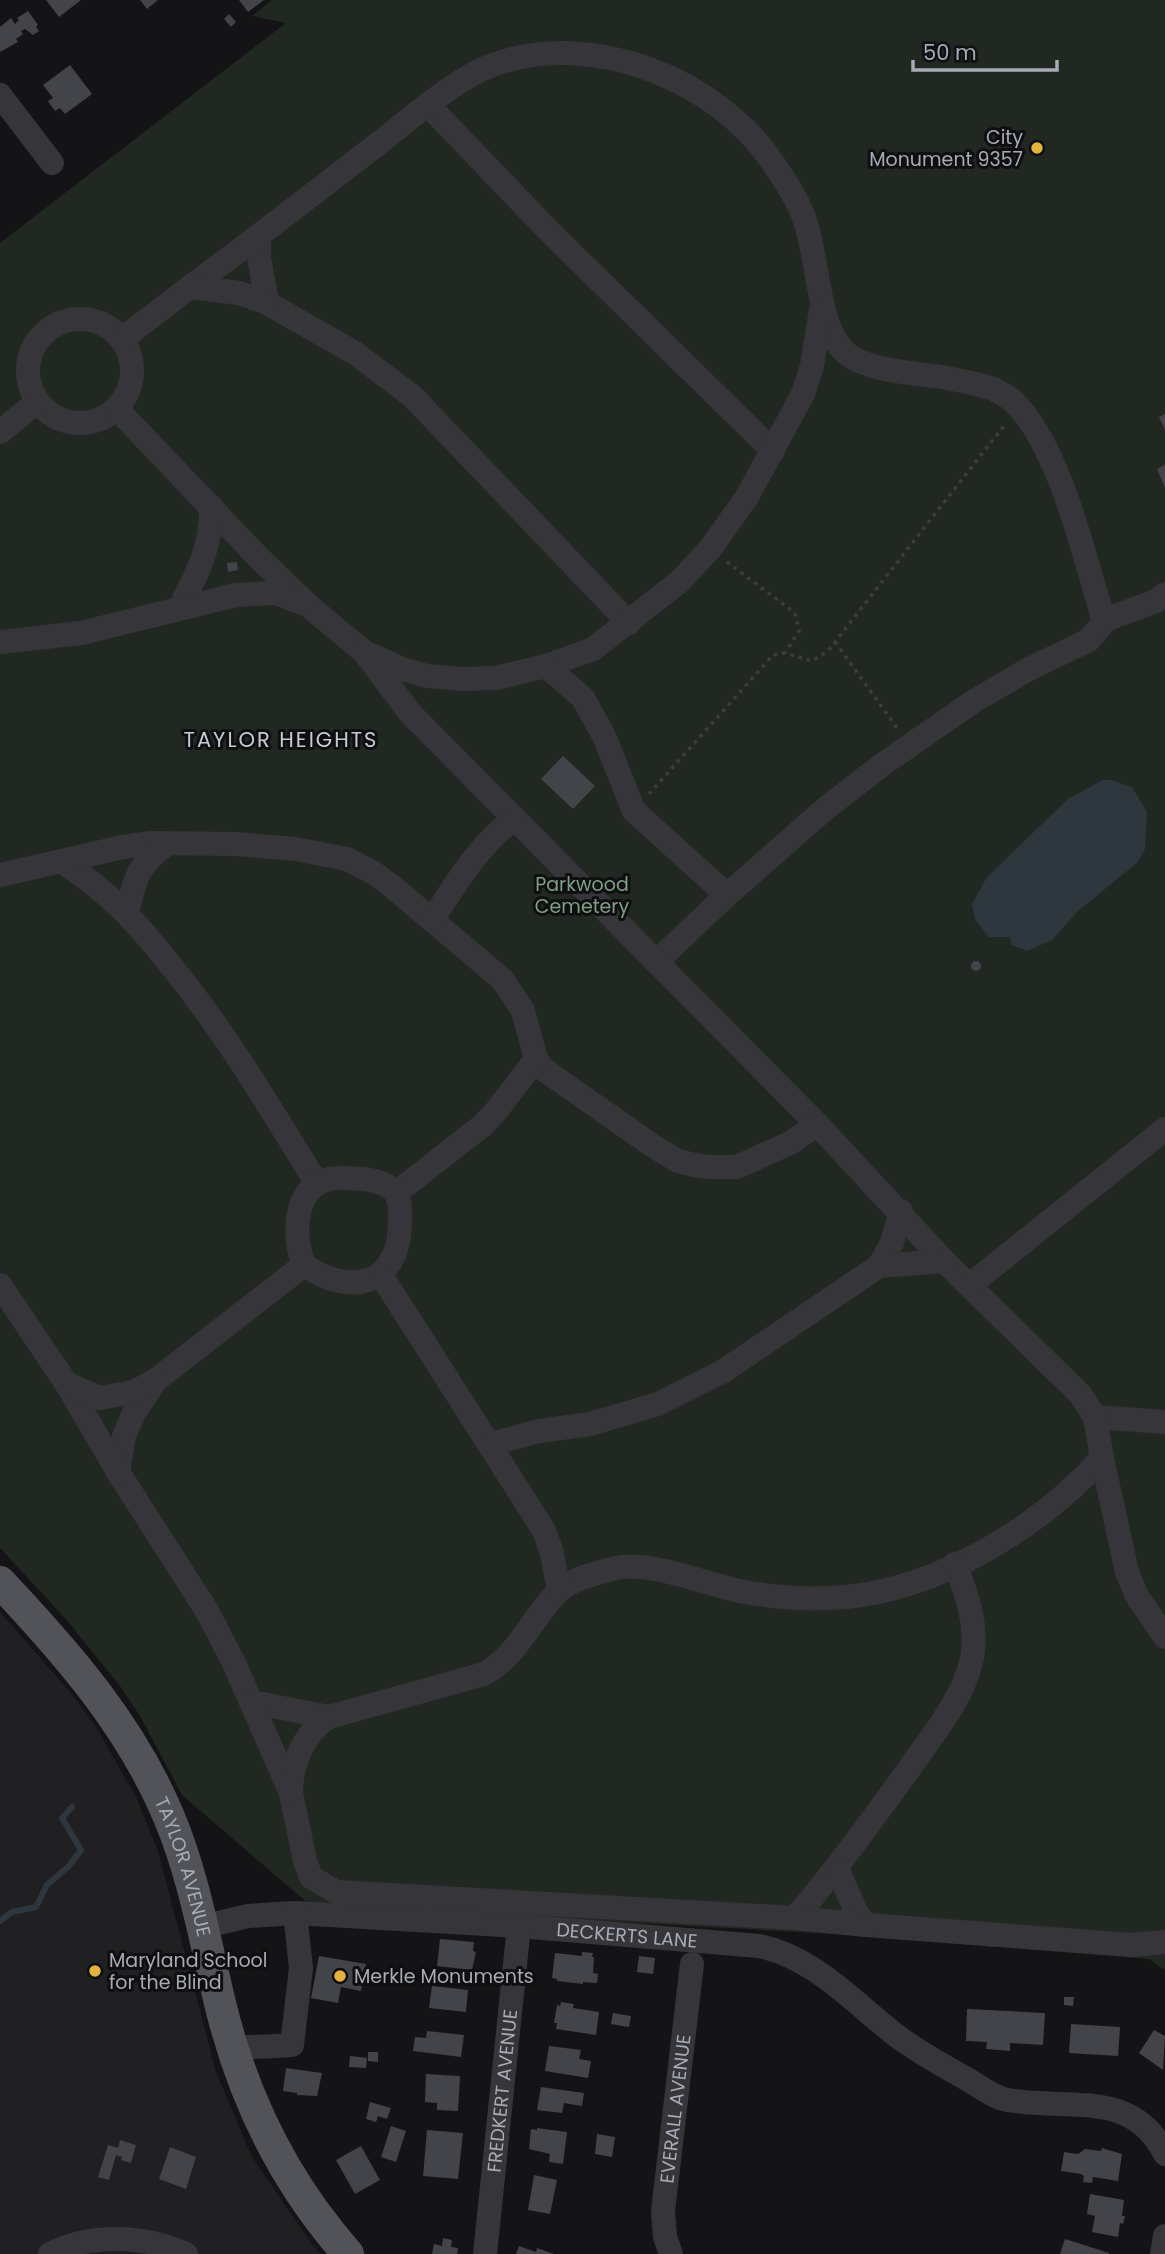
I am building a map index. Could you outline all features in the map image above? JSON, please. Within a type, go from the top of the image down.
[{"type":"main road","name":"TAYLOR AVENUE","points":[[0,1581],[70,1658],[125,1733],[170,1818],[191,1882],[233,2048],[246,2088],[278,2157],[320,2221],[348,2254]]},
{"type":"street","points":[[122,339],[428,105],[490,66],[537,55],[604,58],[643,65],[706,96],[756,141],[772,160],[792,191],[805,219],[816,258],[829,328],[845,352],[855,359],[900,371],[943,377],[994,389],[1011,399],[1018,407],[1042,443],[1060,481],[1098,599],[1102,625],[1089,640],[1018,675],[974,701],[825,809],[656,962]]},
{"type":"street","points":[[0,95],[52,163]]},
{"type":"street","points":[[428,105],[549,231],[773,452]]},
{"type":"street","points":[[258,236],[267,303]]},
{"type":"street","points":[[190,287],[239,293],[267,303],[355,353],[412,396],[629,623]]},
{"type":"street","points":[[364,652],[402,669],[427,676],[496,678],[547,666],[593,649],[629,623],[679,582],[710,549],[747,497],[803,394],[812,366],[822,300]]},
{"type":"street","points":[[87,320],[110,328],[122,339],[128,350],[133,375],[130,388],[117,410],[97,421],[75,424],[60,420],[37,402],[27,371],[30,355],[37,341],[49,329],[63,322],[87,320]]},
{"type":"street","points":[[0,432],[37,402]]},
{"type":"street","points":[[117,410],[309,606],[364,652],[410,713],[817,1124],[901,1211],[944,1261],[1080,1394],[1095,1417],[1127,1572],[1137,1596],[1165,1637]]},
{"type":"street","points":[[180,607],[203,562],[211,523],[211,507]]},
{"type":"street","points":[[0,642],[81,633],[236,594],[276,593],[309,606]]},
{"type":"street","points":[[1102,621],[1156,601],[1165,594]]},
{"type":"street","points":[[547,666],[583,698],[604,736],[634,811],[727,895]]},
{"type":"street","points":[[432,920],[477,853],[514,819]]},
{"type":"street","points":[[127,913],[132,889],[142,866],[168,843]]},
{"type":"street","points":[[0,875],[123,847],[168,843],[237,844],[295,849],[347,859],[374,873],[503,980],[514,995],[527,1024],[536,1059],[543,1069],[678,1161],[694,1165],[737,1167],[793,1142],[817,1124]]},
{"type":"street","points":[[61,861],[102,889],[127,913],[200,1003],[316,1182]]},
{"type":"street","points":[[396,1193],[483,1125],[536,1059]]},
{"type":"street","points":[[971,1285],[1165,1129]]},
{"type":"street","points":[[355,1178],[384,1184],[396,1193],[400,1208],[400,1237],[395,1252],[381,1275],[365,1281],[327,1278],[304,1265],[297,1247],[298,1218],[309,1190],[316,1182],[355,1178]]},
{"type":"street","points":[[491,1444],[539,1431],[590,1424],[659,1404],[722,1372],[879,1266],[892,1243],[901,1211]]},
{"type":"street","points":[[879,1266],[944,1261]]},
{"type":"street","points":[[66,1383],[99,1398],[134,1392],[156,1380],[304,1265]]},
{"type":"street","points":[[381,1275],[543,1529],[551,1549],[559,1590]]},
{"type":"street","points":[[0,1285],[66,1383],[118,1472],[207,1611],[234,1663],[291,1793]]},
{"type":"street","points":[[118,1472],[124,1436],[134,1413],[156,1380]]},
{"type":"street","points":[[1095,1417],[1165,1422]]},
{"type":"street","points":[[1102,1458],[1077,1485],[1049,1509],[985,1550],[913,1582],[846,1597],[782,1597],[744,1592],[631,1565],[580,1579],[559,1590],[514,1650],[497,1667],[484,1674],[329,1717],[313,1730],[296,1760],[291,1778],[291,1793],[305,1861],[311,1877],[336,1892],[795,1917],[866,1925],[1133,1945],[1165,1942]]},
{"type":"street","points":[[795,1917],[837,1868],[949,1712],[967,1675],[972,1657],[973,1625],[965,1590],[955,1564]]},
{"type":"street","points":[[251,1702],[329,1717]]},
{"type":"street","points":[[837,1868],[856,1914],[866,1925]]},
{"type":"street","points":[[233,2048],[292,2045],[301,1968],[295,1913]]},
{"type":"street","name":"DECKERTS LANE","points":[[202,1927],[248,1916],[295,1913],[519,1926],[777,1950],[810,1966],[898,2037],[931,2059],[1005,2100],[1098,2107],[1124,2112],[1138,2119],[1150,2130],[1165,2154]]},
{"type":"street","name":"FREDKERT AVENUE","points":[[485,2254],[519,1926]]},
{"type":"street","name":"EVERALL AVENUE","points":[[671,2254],[665,2237],[663,2211],[692,1964]]},
{"type":"street","points":[[1162,2254],[1165,2236]]},
{"type":"street","points":[[50,2254],[73,2245],[119,2239],[148,2242],[186,2254]]},
{"type":"path","points":[[634,811],[773,655],[785,653],[812,661],[828,651],[1018,407]]},
{"type":"path","points":[[710,549],[795,614],[799,621],[799,631],[785,653]]},
{"type":"path","points":[[835,642],[909,746]]},
{"type":"shaded area","points":[[1103,780],[1132,787],[1147,812],[1145,849],[1138,862],[1077,912],[1052,940],[1027,951],[1012,945],[1010,937],[989,937],[975,920],[972,904],[987,877],[1068,799]]},
{"type":"shaded area","name":"Maryland School for the Blind","points":[[0,1612],[71,1693],[96,1727],[136,1797],[158,1851],[216,2072],[252,2157],[321,2254],[0,2254]]},
{"type":"green space","name":"Parkwood Cemetery","points":[[272,0],[1165,0],[1165,1970],[1149,1959],[835,1934],[310,1905],[182,1795],[140,1716],[120,1686],[65,1618],[0,1548],[0,243],[286,23],[252,16]]},
{"type":"building","points":[[46,0],[81,0],[59,17]]},
{"type":"building","points":[[140,0],[158,0],[147,9]]},
{"type":"building","points":[[239,0],[264,0],[248,12]]},
{"type":"building","points":[[28,11],[39,31],[33,35],[25,29],[21,31],[23,34],[16,39],[18,42],[0,52],[0,27],[11,18],[15,24],[19,20],[17,18]]},
{"type":"building","points":[[229,14],[236,22],[231,27],[224,19]]},
{"type":"building","points":[[70,65],[92,94],[65,114],[60,108],[55,111],[48,101],[53,98],[43,85]]},
{"type":"building","points":[[1165,414],[1165,430],[1159,417]]},
{"type":"building","points":[[1165,465],[1165,488],[1157,469]]},
{"type":"building","points":[[237,562],[238,570],[228,572],[227,563]]},
{"type":"building","points":[[563,756],[595,786],[573,809],[541,779]]},
{"type":"building","points":[[976,961],[981,966],[976,971],[971,966]]},
{"type":"building","points":[[440,1939],[474,1942],[473,1951],[476,1952],[472,1970],[437,1966]]},
{"type":"building","points":[[582,1952],[593,1953],[593,1973],[598,1974],[597,1983],[583,1984],[552,1978],[555,1953],[582,1956]]},
{"type":"building","name":"Merkle Monuments","points":[[319,1956],[366,1964],[361,1991],[341,1987],[338,2003],[311,1998]]},
{"type":"building","points":[[639,1956],[655,1958],[653,1974],[637,1972]]},
{"type":"building","points":[[432,1986],[468,1990],[466,2012],[429,2008]]},
{"type":"building","points":[[1064,1997],[1074,1997],[1073,2006],[1064,2005]]},
{"type":"building","points":[[561,2002],[574,2004],[573,2008],[599,2012],[596,2035],[556,2029],[557,2023],[554,2023],[557,2005],[560,2006]]},
{"type":"building","points":[[967,2009],[1045,2013],[1043,2045],[1010,2043],[1010,2051],[986,2049],[987,2042],[966,2041]]},
{"type":"building","points":[[613,2013],[631,2016],[629,2027],[611,2024]]},
{"type":"building","points":[[1071,2024],[1120,2027],[1118,2056],[1069,2053]]},
{"type":"building","points":[[1154,2030],[1165,2036],[1163,2070],[1139,2053]]},
{"type":"building","points":[[427,2031],[464,2035],[461,2057],[413,2051],[415,2037],[426,2038]]},
{"type":"building","points":[[549,2046],[581,2050],[579,2059],[591,2061],[588,2078],[545,2071]]},
{"type":"building","points":[[368,2052],[378,2052],[378,2062],[368,2061]]},
{"type":"building","points":[[350,2056],[367,2058],[366,2068],[349,2067]]},
{"type":"building","points":[[286,2068],[322,2073],[317,2096],[283,2091]]},
{"type":"building","points":[[426,2074],[460,2076],[458,2111],[437,2110],[437,2103],[425,2102]]},
{"type":"building","points":[[541,2087],[584,2093],[582,2106],[564,2103],[562,2113],[537,2110]]},
{"type":"building","points":[[370,2102],[391,2108],[387,2119],[378,2116],[376,2122],[366,2119]]},
{"type":"building","points":[[391,2126],[406,2131],[396,2162],[381,2157]]},
{"type":"building","points":[[531,2129],[567,2132],[563,2164],[549,2162],[550,2154],[529,2149]]},
{"type":"building","points":[[427,2130],[463,2133],[458,2179],[423,2176]]},
{"type":"building","points":[[597,2134],[615,2137],[612,2157],[595,2154]]},
{"type":"building","points":[[120,2140],[136,2145],[131,2163],[116,2155],[109,2180],[98,2177],[108,2145],[118,2148]]},
{"type":"building","points":[[361,2146],[380,2180],[355,2194],[336,2160]]},
{"type":"building","points":[[170,2147],[196,2157],[186,2189],[159,2179]]},
{"type":"building","points":[[1102,2148],[1122,2154],[1118,2181],[1093,2177],[1092,2183],[1083,2182],[1084,2176],[1081,2174],[1061,2171],[1064,2152],[1078,2154],[1085,2149],[1101,2151]]},
{"type":"building","points":[[534,2175],[557,2180],[550,2214],[528,2210]]},
{"type":"building","points":[[1090,2194],[1124,2200],[1122,2216],[1125,2216],[1123,2224],[1120,2223],[1118,2237],[1092,2232],[1095,2216],[1087,2214]]},
{"type":"building","points":[[443,2238],[452,2240],[451,2247],[458,2248],[457,2254],[432,2254],[434,2244],[442,2246]]},
{"type":"building","points":[[1065,2239],[1109,2253],[1109,2254],[1060,2254]]},
{"type":"building","points":[[519,2246],[536,2252],[537,2248],[554,2254],[516,2254]]},
{"type":"waterway","points":[[0,1921],[12,1912],[36,1907],[47,1885],[69,1866],[81,1850],[62,1818],[72,1807]]},
{"type":"place","name":"City Monument 9357","points":[[1037,148]]},
{"type":"place","name":"Maryland School for the Blind","points":[[95,1971]]},
{"type":"place","name":"Merkle Monuments","points":[[340,1976]]},
{"type":"district","name":"TAYLOR HEIGHTS","points":[[281,740]]}]
